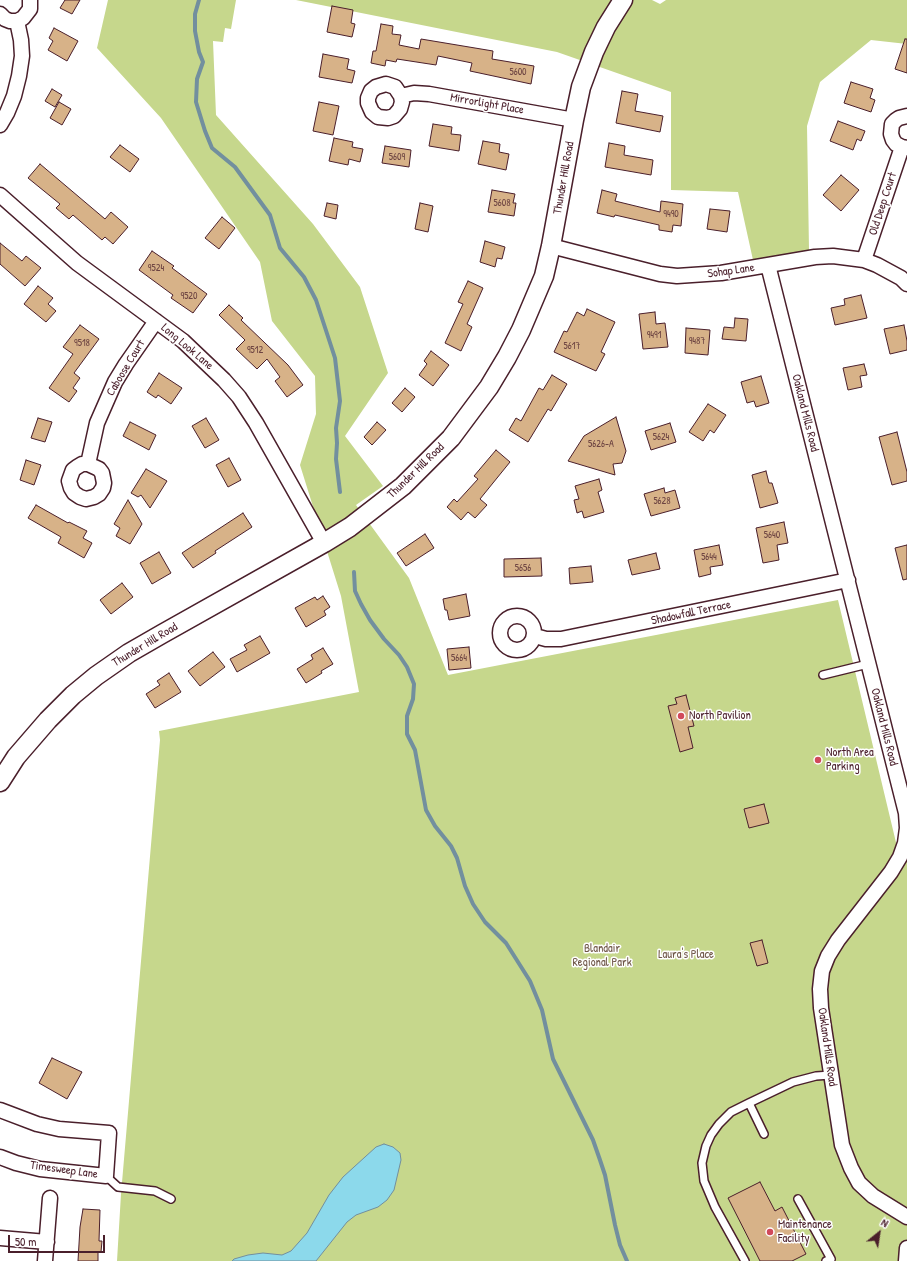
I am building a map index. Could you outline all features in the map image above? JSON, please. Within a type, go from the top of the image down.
[{"type":"street","points":[[0,14],[5,19],[17,21],[27,14],[30,9],[30,0]]},
{"type":"street","name":"Thunder Hill Road","points":[[0,782],[16,757],[48,720],[73,695],[96,676],[162,634],[324,544],[357,522],[403,486],[451,438],[489,387],[521,330],[544,276],[581,87],[594,52],[606,27],[623,0]]},
{"type":"street","points":[[0,124],[7,113],[14,96],[19,76],[22,56],[17,21]]},
{"type":"street","name":"Mirrorlight Place","points":[[401,96],[414,93],[429,94],[574,120]]},
{"type":"street","name":"Old Deep Court","points":[[864,260],[904,148],[893,140],[890,134],[891,128],[896,120],[907,116]]},
{"type":"street","name":"Long Look Lane","points":[[0,196],[77,263],[183,341],[224,380],[239,397],[256,424],[324,544]]},
{"type":"street","name":"Sohap Lane","points":[[551,246],[660,274],[676,276],[697,276],[815,257],[833,256],[864,260],[894,275],[907,284]]},
{"type":"street","name":"Oakland Mills Road","points":[[768,265],[906,813],[907,828],[905,843],[900,857],[838,940],[828,956],[822,971],[820,989],[821,1008],[842,1145],[859,1183],[873,1196],[907,1217]]},
{"type":"street","name":"Caboose Court","points":[[88,464],[97,423],[107,398],[126,364],[156,320]]},
{"type":"street","name":"Shadowfall Terrace","points":[[534,636],[546,639],[561,639],[848,580]]},
{"type":"street","points":[[0,1110],[37,1124],[59,1129],[109,1133],[106,1176]]},
{"type":"street","name":"Timesweep Lane","points":[[0,1157],[40,1169],[106,1176]]},
{"type":"street","points":[[45,1261],[50,1198]]},
{"type":"street","points":[[0,1238],[47,1242]]},
{"type":"street","points":[[906,1261],[907,1248]]},
{"type":"lane","points":[[823,675],[868,664]]},
{"type":"lane","points":[[745,1261],[715,1207],[704,1181],[702,1163],[706,1146],[711,1135],[731,1112],[749,1103],[793,1082],[816,1076],[831,1075]]},
{"type":"lane","points":[[749,1103],[764,1134]]},
{"type":"lane","points":[[106,1176],[118,1187],[156,1191],[171,1199]]},
{"type":"lane","points":[[798,1199],[831,1259],[826,1261]]},
{"type":"green space","name":"Blandair Regional Park","points":[[108,0],[236,0],[231,29],[225,28],[223,42],[213,41],[216,115],[313,224],[360,287],[388,373],[345,436],[383,486],[356,505],[409,578],[448,675],[838,600],[899,855],[907,857],[907,1261],[117,1261],[121,1194],[160,740],[159,731],[359,692],[341,596],[300,465],[316,414],[315,376],[272,321],[260,262],[161,118],[97,48]]},
{"type":"green space","points":[[296,0],[652,0],[660,4],[666,0],[907,0],[907,44],[871,40],[820,82],[807,126],[809,250],[753,260],[738,192],[671,190],[671,92],[557,52]]},
{"type":"water","points":[[384,1144],[393,1147],[400,1153],[401,1160],[394,1190],[387,1200],[378,1207],[356,1215],[347,1222],[316,1261],[232,1261],[248,1255],[263,1253],[282,1255],[291,1251],[307,1233],[329,1195],[343,1177],[376,1147]]},
{"type":"building","points":[[65,0],[80,0],[72,14],[60,8]]},
{"type":"building","points":[[332,6],[353,10],[351,23],[355,24],[352,37],[327,32]]},
{"type":"building","points":[[381,24],[393,26],[392,34],[401,35],[399,45],[419,49],[421,39],[493,51],[492,59],[534,66],[531,84],[470,71],[472,63],[438,56],[436,65],[397,59],[396,62],[386,60],[385,66],[371,63],[373,51],[376,51]]},
{"type":"building","points":[[54,28],[78,41],[67,61],[48,50],[53,41],[49,38]]},
{"type":"building","points":[[905,39],[907,39],[907,73],[895,69]]},
{"type":"building","points":[[323,54],[349,59],[347,69],[355,71],[352,83],[319,77]]},
{"type":"building","points":[[851,82],[873,89],[870,98],[875,100],[871,112],[844,103]]},
{"type":"building","points":[[52,89],[62,95],[55,107],[45,101]]},
{"type":"building","points":[[622,91],[638,94],[635,111],[663,116],[660,132],[616,123]]},
{"type":"building","points":[[59,102],[71,109],[62,125],[50,118]]},
{"type":"building","points":[[319,102],[339,106],[333,135],[313,131]]},
{"type":"building","points":[[838,121],[865,131],[861,141],[857,139],[853,150],[830,141]]},
{"type":"building","points":[[433,124],[452,127],[451,134],[461,135],[459,151],[429,146]]},
{"type":"building","points":[[334,138],[353,142],[352,147],[363,149],[360,162],[349,159],[348,165],[329,161]]},
{"type":"building","points":[[483,141],[500,144],[499,152],[509,154],[506,170],[478,164]]},
{"type":"building","points":[[609,143],[625,146],[624,155],[653,160],[651,175],[605,167]]},
{"type":"building","points":[[120,145],[139,159],[130,172],[110,157]]},
{"type":"building","points":[[385,146],[411,150],[409,167],[382,163]]},
{"type":"building","points":[[40,164],[105,219],[111,212],[128,227],[113,244],[105,237],[102,240],[73,215],[69,219],[56,208],[60,204],[28,178]]},
{"type":"building","points":[[841,175],[859,190],[841,211],[823,195]]},
{"type":"building","points":[[492,190],[515,194],[513,203],[516,203],[514,216],[488,212]]},
{"type":"building","points":[[602,190],[617,194],[615,201],[660,212],[661,201],[683,204],[681,226],[673,225],[672,232],[659,230],[659,225],[615,215],[614,217],[597,213]]},
{"type":"building","points":[[327,203],[338,205],[336,219],[324,216]]},
{"type":"building","points":[[420,203],[433,206],[428,232],[415,229]]},
{"type":"building","points":[[710,209],[730,211],[727,232],[707,229]]},
{"type":"building","points":[[222,217],[235,228],[219,249],[205,238]]},
{"type":"building","points":[[485,241],[505,247],[502,259],[497,258],[495,267],[480,262]]},
{"type":"building","points":[[0,243],[22,261],[26,256],[41,268],[25,286],[0,264]]},
{"type":"building","points":[[152,251],[174,266],[172,268],[207,294],[193,313],[171,298],[173,295],[139,270]]},
{"type":"building","points":[[468,281],[483,288],[467,324],[472,327],[461,351],[445,343],[463,304],[458,302]]},
{"type":"building","points":[[38,286],[53,298],[48,304],[56,311],[46,322],[24,304]]},
{"type":"building","points":[[861,295],[867,318],[835,325],[831,308],[845,305],[844,299]]},
{"type":"building","points":[[229,305],[243,318],[241,320],[288,365],[303,385],[287,397],[275,381],[280,377],[267,359],[257,369],[236,349],[245,340],[219,315]]},
{"type":"building","points":[[587,309],[615,322],[601,352],[605,354],[596,371],[554,352],[564,331],[567,332],[577,312],[584,316]]},
{"type":"building","points":[[655,312],[656,324],[665,323],[668,347],[643,349],[639,314]]},
{"type":"building","points":[[735,318],[748,319],[746,341],[722,339],[724,327],[734,328]]},
{"type":"building","points":[[80,325],[99,339],[74,373],[80,378],[73,388],[77,391],[69,402],[49,388],[73,354],[63,347]]},
{"type":"building","points":[[904,325],[907,350],[890,354],[884,329]]},
{"type":"building","points":[[686,328],[710,330],[708,355],[685,353]]},
{"type":"building","points":[[431,351],[449,365],[433,386],[419,375],[427,364],[424,361]]},
{"type":"building","points":[[864,364],[867,375],[860,376],[862,387],[848,390],[843,368]]},
{"type":"building","points":[[159,373],[182,388],[171,404],[158,395],[156,398],[147,392]]},
{"type":"building","points":[[552,375],[567,384],[551,411],[548,409],[528,442],[509,430],[516,418],[521,421],[539,388],[543,390]]},
{"type":"building","points":[[761,376],[769,403],[756,407],[754,401],[747,403],[741,382]]},
{"type":"building","points":[[405,388],[415,397],[402,412],[392,403]]},
{"type":"building","points":[[708,404],[726,415],[714,433],[710,430],[703,441],[689,432]]},
{"type":"building","points":[[616,417],[626,451],[622,463],[613,464],[615,475],[568,461],[584,436]]},
{"type":"building","points":[[38,418],[52,422],[45,442],[31,438]]},
{"type":"building","points":[[206,418],[219,440],[205,448],[192,426]]},
{"type":"building","points":[[130,422],[156,435],[149,450],[123,436]]},
{"type":"building","points":[[377,422],[386,430],[372,445],[364,437]]},
{"type":"building","points":[[670,423],[676,442],[651,450],[645,431]]},
{"type":"building","points":[[897,432],[907,472],[907,481],[892,485],[879,437]]},
{"type":"building","points":[[496,450],[510,462],[480,499],[487,505],[475,518],[468,512],[461,520],[447,507],[454,499],[457,502],[478,479],[474,476]]},
{"type":"building","points":[[229,458],[241,480],[228,487],[216,465]]},
{"type":"building","points":[[26,460],[41,465],[34,485],[20,480]]},
{"type":"building","points":[[146,469],[167,481],[150,508],[141,495],[138,497],[131,493]]},
{"type":"building","points":[[766,471],[769,483],[772,483],[778,503],[760,508],[752,475]]},
{"type":"building","points":[[599,479],[602,490],[598,492],[604,512],[584,518],[582,511],[577,513],[574,500],[579,499],[575,486]]},
{"type":"building","points":[[664,488],[665,493],[675,490],[680,508],[651,516],[644,494]]},
{"type":"building","points":[[128,500],[142,524],[130,544],[116,536],[120,528],[114,524]]},
{"type":"building","points":[[36,505],[68,523],[69,522],[87,531],[83,538],[92,543],[84,558],[58,543],[61,537],[28,518]]},
{"type":"building","points":[[243,513],[252,527],[215,551],[216,553],[193,568],[182,553]]},
{"type":"building","points":[[784,522],[788,543],[777,545],[779,560],[763,563],[756,528]]},
{"type":"building","points":[[425,534],[434,548],[406,566],[397,553]]},
{"type":"building","points":[[719,545],[723,565],[710,567],[711,574],[699,577],[694,550]]},
{"type":"building","points":[[907,545],[907,579],[903,580],[895,548]]},
{"type":"building","points":[[159,552],[171,573],[152,584],[140,563]]},
{"type":"building","points":[[656,553],[660,569],[632,575],[628,560]]},
{"type":"building","points":[[541,558],[542,576],[504,577],[504,559]]},
{"type":"building","points":[[591,566],[593,582],[570,584],[569,568]]},
{"type":"building","points":[[122,583],[133,597],[111,614],[100,600]]},
{"type":"building","points":[[466,594],[470,616],[449,620],[443,599]]},
{"type":"building","points":[[323,596],[330,607],[324,611],[326,615],[306,627],[295,608],[315,597],[317,600]]},
{"type":"building","points":[[260,636],[270,653],[237,672],[230,659],[247,650],[244,645]]},
{"type":"building","points":[[469,647],[471,668],[449,670],[447,649]]},
{"type":"building","points":[[323,648],[333,664],[306,683],[297,669],[313,659],[311,655]]},
{"type":"building","points":[[213,652],[225,667],[200,686],[188,671]]},
{"type":"building","points":[[169,673],[181,692],[155,708],[146,694],[160,685],[157,681]]},
{"type":"building","name":"North Pavilion","points":[[686,695],[694,726],[688,727],[693,748],[680,752],[668,706],[677,704],[675,698]]},
{"type":"building","points":[[764,804],[769,823],[749,828],[744,809]]},
{"type":"building","points":[[762,940],[768,963],[757,966],[750,943]]},
{"type":"building","points":[[52,1058],[82,1072],[67,1099],[39,1083]]},
{"type":"building","name":"Maintenance Facility","points":[[760,1182],[775,1211],[782,1207],[806,1254],[792,1261],[760,1261],[728,1198]]},
{"type":"building","points":[[83,1209],[100,1210],[99,1241],[102,1241],[101,1252],[98,1252],[98,1261],[78,1261],[80,1227]]},
{"type":"waterway","points":[[199,0],[195,14],[195,31],[199,52],[203,62],[197,79],[196,102],[205,131],[212,148],[235,167],[270,215],[280,248],[304,277],[316,300],[335,358],[340,401],[336,428],[336,459],[340,492]]},
{"type":"waterway","points":[[354,572],[355,591],[361,604],[370,620],[407,667],[414,684],[413,699],[407,716],[407,734],[415,750],[426,810],[435,826],[451,846],[457,858],[465,886],[473,904],[485,922],[506,943],[530,981],[542,1010],[553,1059],[593,1140],[600,1160],[605,1175],[620,1245],[627,1261]]},
{"type":"place","name":"North Pavilion","points":[[681,716]]},
{"type":"place","name":"North Area Parking","points":[[818,760]]},
{"type":"place","name":"Maintenance Facility","points":[[770,1232]]},
{"type":"park label","name":"Laura's Place","points":[[686,955]]}]
